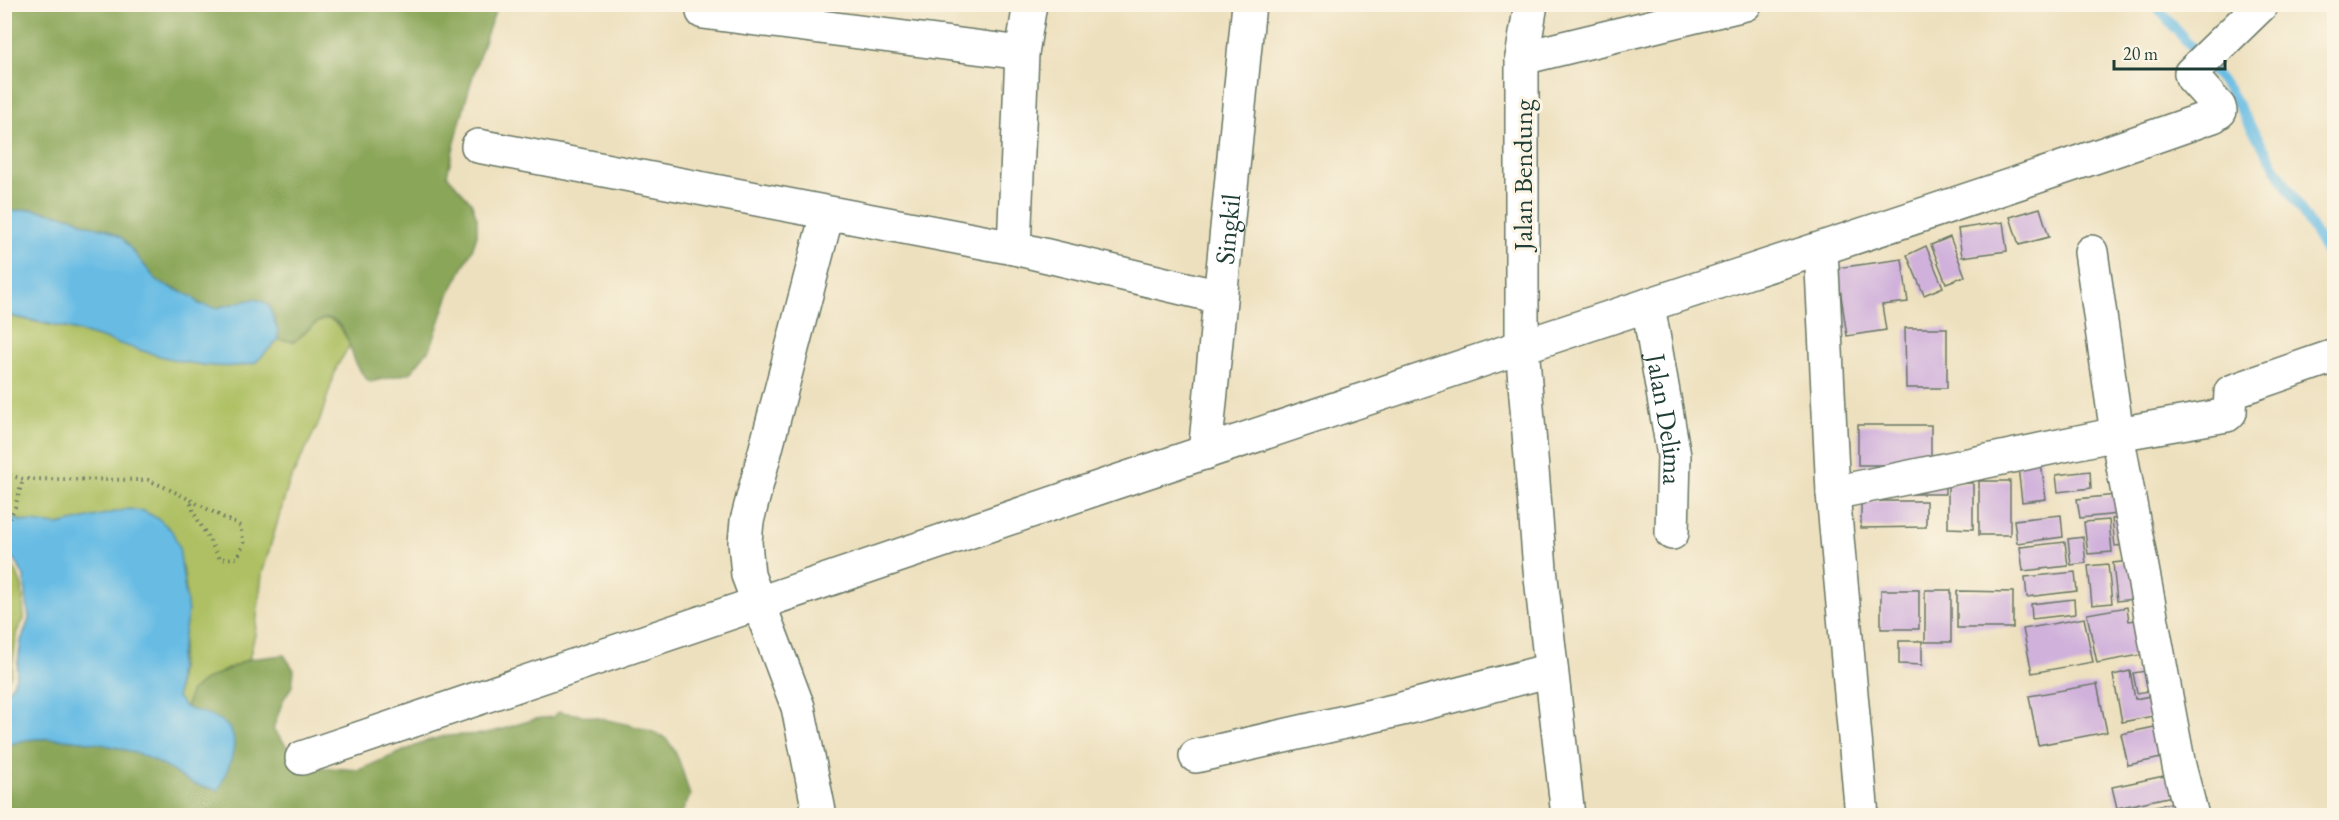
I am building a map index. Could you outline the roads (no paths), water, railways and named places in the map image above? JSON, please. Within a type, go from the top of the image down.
[{"type":"street","points":[[1014,248],[1022,53],[1030,4]]},
{"type":"street","name":"Singkil","points":[[1205,453],[1249,4]]},
{"type":"street","name":"Jalan Bendung","points":[[1531,4],[1522,58],[1522,346],[1540,569],[1568,816]]},
{"type":"street","points":[[1522,58],[1745,4]]},
{"type":"street","points":[[302,758],[756,602],[1522,346],[2057,171],[2213,116],[2220,111],[2219,107],[2191,73],[2262,4]]},
{"type":"street","points":[[703,12],[1022,53]]},
{"type":"street","points":[[478,146],[1014,248],[1220,297]]},
{"type":"street","points":[[820,816],[798,707],[756,602],[748,575],[745,542],[747,521],[827,214]]},
{"type":"street","points":[[1821,249],[1833,493],[1862,816]]},
{"type":"street","points":[[2091,252],[2117,434],[2179,766],[2192,816]]},
{"type":"street","name":"Jalan Delima","points":[[1648,305],[1674,456],[1672,533]]},
{"type":"street","points":[[1833,493],[2117,434],[2227,415],[2230,412],[2233,391],[2334,356]]},
{"type":"street","points":[[1196,756],[1402,709],[1551,670]]},
{"type":"water","points":[[31,209],[72,217],[88,225],[106,229],[122,238],[158,282],[193,297],[199,304],[216,308],[254,299],[262,301],[269,306],[278,331],[278,340],[255,363],[212,366],[167,358],[72,329],[5,315],[5,212]]},
{"type":"water","points":[[128,509],[144,511],[159,519],[172,531],[179,547],[188,612],[179,662],[177,697],[189,709],[219,719],[233,735],[232,755],[219,790],[192,783],[160,763],[117,747],[76,740],[36,739],[5,747],[5,693],[13,684],[16,676],[21,641],[29,619],[24,577],[16,561],[5,552],[5,516],[22,521],[58,525]]},
{"type":"waterway","points":[[2154,4],[2229,90],[2334,265]]}]
